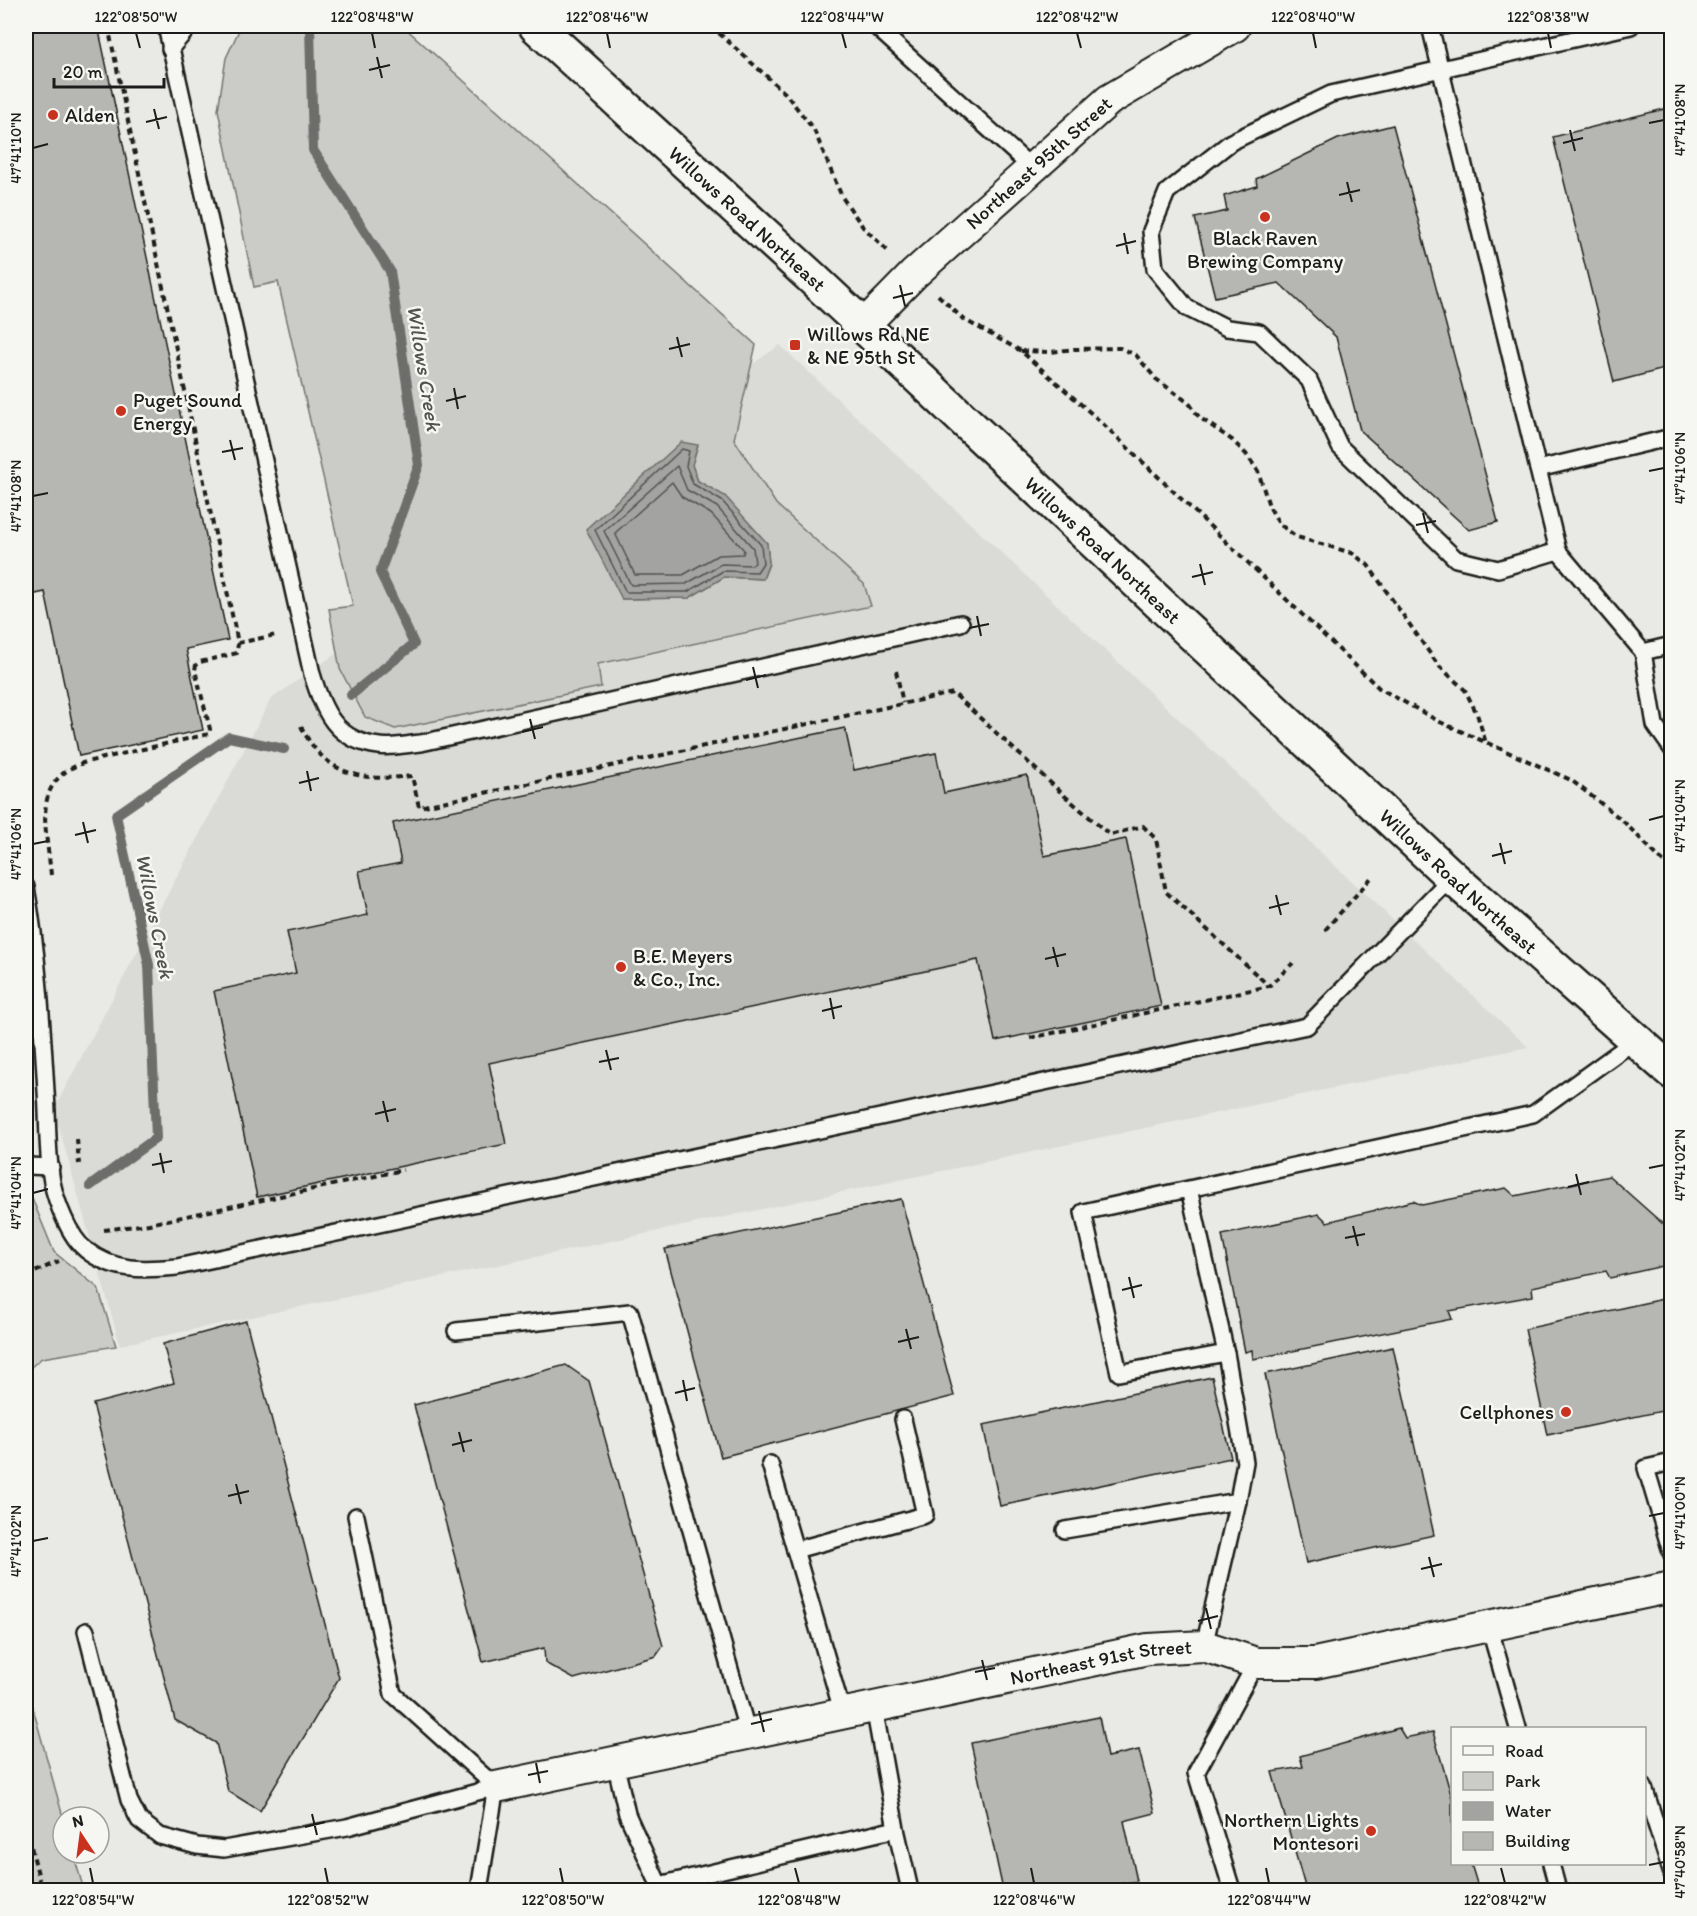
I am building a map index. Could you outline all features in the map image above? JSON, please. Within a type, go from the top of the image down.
[{"type":"main road","name":"Willows Road Northeast","points":[[536,26],[863,326],[1452,877],[1637,1039],[1671,1072]]},
{"type":"street","name":"Northeast 95th Street","points":[[863,326],[914,274],[1109,100],[1235,26]]},
{"type":"street","name":"Northeast 91st Street","points":[[496,1787],[1148,1649],[1204,1646],[1256,1663],[1315,1663],[1671,1587]]},
{"type":"lane","points":[[166,26],[312,674],[321,702],[333,724],[353,739],[380,747],[421,743],[961,623]]},
{"type":"lane","points":[[170,49],[190,26]]},
{"type":"lane","points":[[876,26],[1032,168]]},
{"type":"lane","points":[[1430,26],[1558,551],[1643,652],[1655,725],[1671,749]]},
{"type":"lane","points":[[1558,551],[1498,569],[1456,559],[1340,447],[1309,380],[1259,332],[1227,328],[1187,308],[1155,269],[1151,231],[1167,192],[1231,142],[1331,94],[1631,26]]},
{"type":"lane","points":[[1538,469],[1671,437]]},
{"type":"lane","points":[[1643,652],[1671,645]]},
{"type":"lane","points":[[26,887],[41,1021],[52,1180],[62,1216],[84,1249],[111,1264],[144,1270],[177,1266],[1307,1026],[1452,877]]},
{"type":"lane","points":[[1226,1353],[1119,1372],[1083,1212],[1533,1114],[1637,1039]]},
{"type":"lane","points":[[26,1163],[28,1166],[51,1167]]},
{"type":"lane","points":[[1189,1189],[1226,1353],[1245,1462],[1204,1646]]},
{"type":"lane","points":[[456,1330],[630,1312],[748,1734]]},
{"type":"lane","points":[[795,1550],[925,1515],[903,1419]]},
{"type":"lane","points":[[1671,1462],[1646,1468],[1671,1555]]},
{"type":"lane","points":[[770,1464],[843,1714]]},
{"type":"lane","points":[[1065,1530],[1238,1501]]},
{"type":"lane","points":[[356,1516],[393,1694],[496,1787]]},
{"type":"lane","points":[[1489,1626],[1518,1727]]},
{"type":"lane","points":[[86,1630],[129,1800],[139,1820],[160,1836],[197,1846],[224,1849],[346,1827],[496,1787]]},
{"type":"lane","points":[[1232,1890],[1196,1773],[1256,1663]]},
{"type":"lane","points":[[874,1707],[896,1829],[910,1890]]},
{"type":"lane","points":[[615,1762],[627,1814],[658,1885],[896,1829]]},
{"type":"lane","points":[[479,1890],[496,1787]]},
{"type":"lane","points":[[1646,1793],[1671,1874]]},
{"type":"lane","points":[[1552,1865],[1558,1890]]},
{"type":"path","points":[[52,879],[45,807],[47,793],[57,778],[70,767],[86,762],[209,734],[210,729],[195,670],[196,665],[237,653],[238,643],[108,26]]},
{"type":"path","points":[[711,26],[785,93],[814,130],[842,197],[862,226],[880,244]]},
{"type":"path","points":[[944,300],[963,319],[1021,351],[1102,423],[1379,688],[1440,722],[1571,780],[1622,820],[1671,871]]},
{"type":"path","points":[[1021,351],[1050,352],[1120,348],[1136,355],[1156,379],[1189,403],[1199,417],[1232,440],[1246,454],[1258,471],[1269,506],[1278,524],[1297,537],[1352,553],[1368,565],[1438,665],[1465,690],[1477,714],[1486,744]]},
{"type":"path","points":[[238,643],[275,634],[278,646]]},
{"type":"path","points":[[896,671],[903,703]]},
{"type":"path","points":[[299,721],[318,753],[341,770],[370,777],[412,776],[419,807],[953,693],[1110,835],[1143,826],[1156,839],[1166,892],[1269,986]]},
{"type":"path","points":[[1325,930],[1372,877]]},
{"type":"path","points":[[1030,1038],[1269,986],[1293,963]]},
{"type":"path","points":[[76,1132],[79,1171]]},
{"type":"path","points":[[98,1227],[105,1230],[149,1224],[403,1170]]},
{"type":"path","points":[[26,1276],[84,1249]]},
{"type":"path","points":[[26,1827],[42,1890]]},
{"type":"shaded area","points":[[780,345],[1528,1047],[120,1345],[54,1109],[271,699]]},
{"type":"green space","points":[[241,26],[403,26],[756,345],[734,439],[776,504],[864,584],[871,606],[598,664],[601,687],[395,729],[365,717],[340,669],[329,609],[353,606],[278,282],[254,287],[218,110],[226,58]],"holes":[[[692,465],[698,481],[725,497],[767,543],[769,564],[763,579],[724,577],[689,598],[622,599]]]},
{"type":"green space","points":[[26,1188],[54,1252],[98,1288],[116,1346],[42,1358],[26,1371]]},
{"type":"green space","points":[[26,1683],[60,1805],[51,1805],[51,1865],[77,1865],[84,1890],[26,1890]]},
{"type":"water","points":[[681,442],[698,445],[692,465],[698,481],[725,496],[767,543],[769,563],[763,579],[724,577],[689,598],[622,599],[586,529]]},
{"type":"building","points":[[26,26],[98,26],[228,640],[186,649],[203,730],[79,756],[45,592],[26,596]]},
{"type":"building","points":[[1672,107],[1672,367],[1614,382],[1553,137]]},
{"type":"building","points":[[1393,125],[1498,522],[1469,530],[1360,430],[1336,337],[1279,283],[1215,297],[1195,218],[1227,211],[1224,196],[1257,186],[1256,179],[1338,139]]},
{"type":"building","name":"B.E. Meyers & Co., Inc.","points":[[845,728],[854,770],[936,753],[944,793],[1027,775],[1044,856],[1126,839],[1161,1006],[995,1041],[978,960],[489,1063],[506,1144],[257,1197],[214,991],[296,973],[287,932],[368,915],[359,871],[401,863],[393,823]]},
{"type":"building","points":[[1609,1176],[1672,1232],[1672,1264],[1610,1278],[1606,1271],[1532,1287],[1533,1296],[1449,1311],[1452,1319],[1253,1359],[1252,1350],[1245,1352],[1222,1235],[1319,1214],[1327,1222],[1413,1201],[1422,1205],[1506,1188],[1515,1196]]},
{"type":"building","points":[[901,1199],[954,1396],[721,1457],[665,1249]]},
{"type":"building","points":[[1672,1297],[1672,1409],[1547,1435],[1525,1329]]},
{"type":"building","points":[[246,1321],[339,1678],[260,1811],[228,1791],[216,1743],[175,1720],[93,1404],[174,1383],[163,1344]]},
{"type":"building","points":[[1393,1347],[1434,1535],[1306,1563],[1265,1374]]},
{"type":"building","points":[[566,1365],[589,1381],[663,1646],[656,1656],[574,1679],[545,1663],[544,1648],[483,1662],[414,1405]]},
{"type":"building","points":[[1212,1377],[1231,1458],[1000,1506],[983,1425]]},
{"type":"building","points":[[1099,1717],[1107,1757],[1139,1750],[1155,1813],[1124,1821],[1137,1881],[1083,1890],[1003,1890],[971,1743]]},
{"type":"building","name":"Northern Lights Montesori","points":[[1399,1728],[1405,1738],[1433,1732],[1451,1795],[1451,1865],[1471,1865],[1479,1890],[1306,1890],[1272,1772],[1303,1767],[1300,1756]]},
{"type":"waterway","name":"Willows Creek","points":[[310,26],[313,150],[390,271],[419,465],[380,572],[414,644],[351,695]]},
{"type":"waterway","name":"Willows Creek","points":[[90,1186],[156,1138],[149,965],[116,815],[229,737],[284,749]]},
{"type":"place","name":"Alden","points":[[53,115]]},
{"type":"place","name":"Black Raven Brewing Company","points":[[1265,217]]},
{"type":"place","name":"Willows Rd NE & NE 95th St","points":[[795,345]]},
{"type":"place","name":"Puget Sound Energy","points":[[121,411]]},
{"type":"place","name":"B.E. Meyers & Co., Inc.","points":[[621,967]]},
{"type":"place","name":"Cellphones","points":[[1566,1412]]},
{"type":"place","name":"Northern Lights Montesori","points":[[1371,1831]]}]
